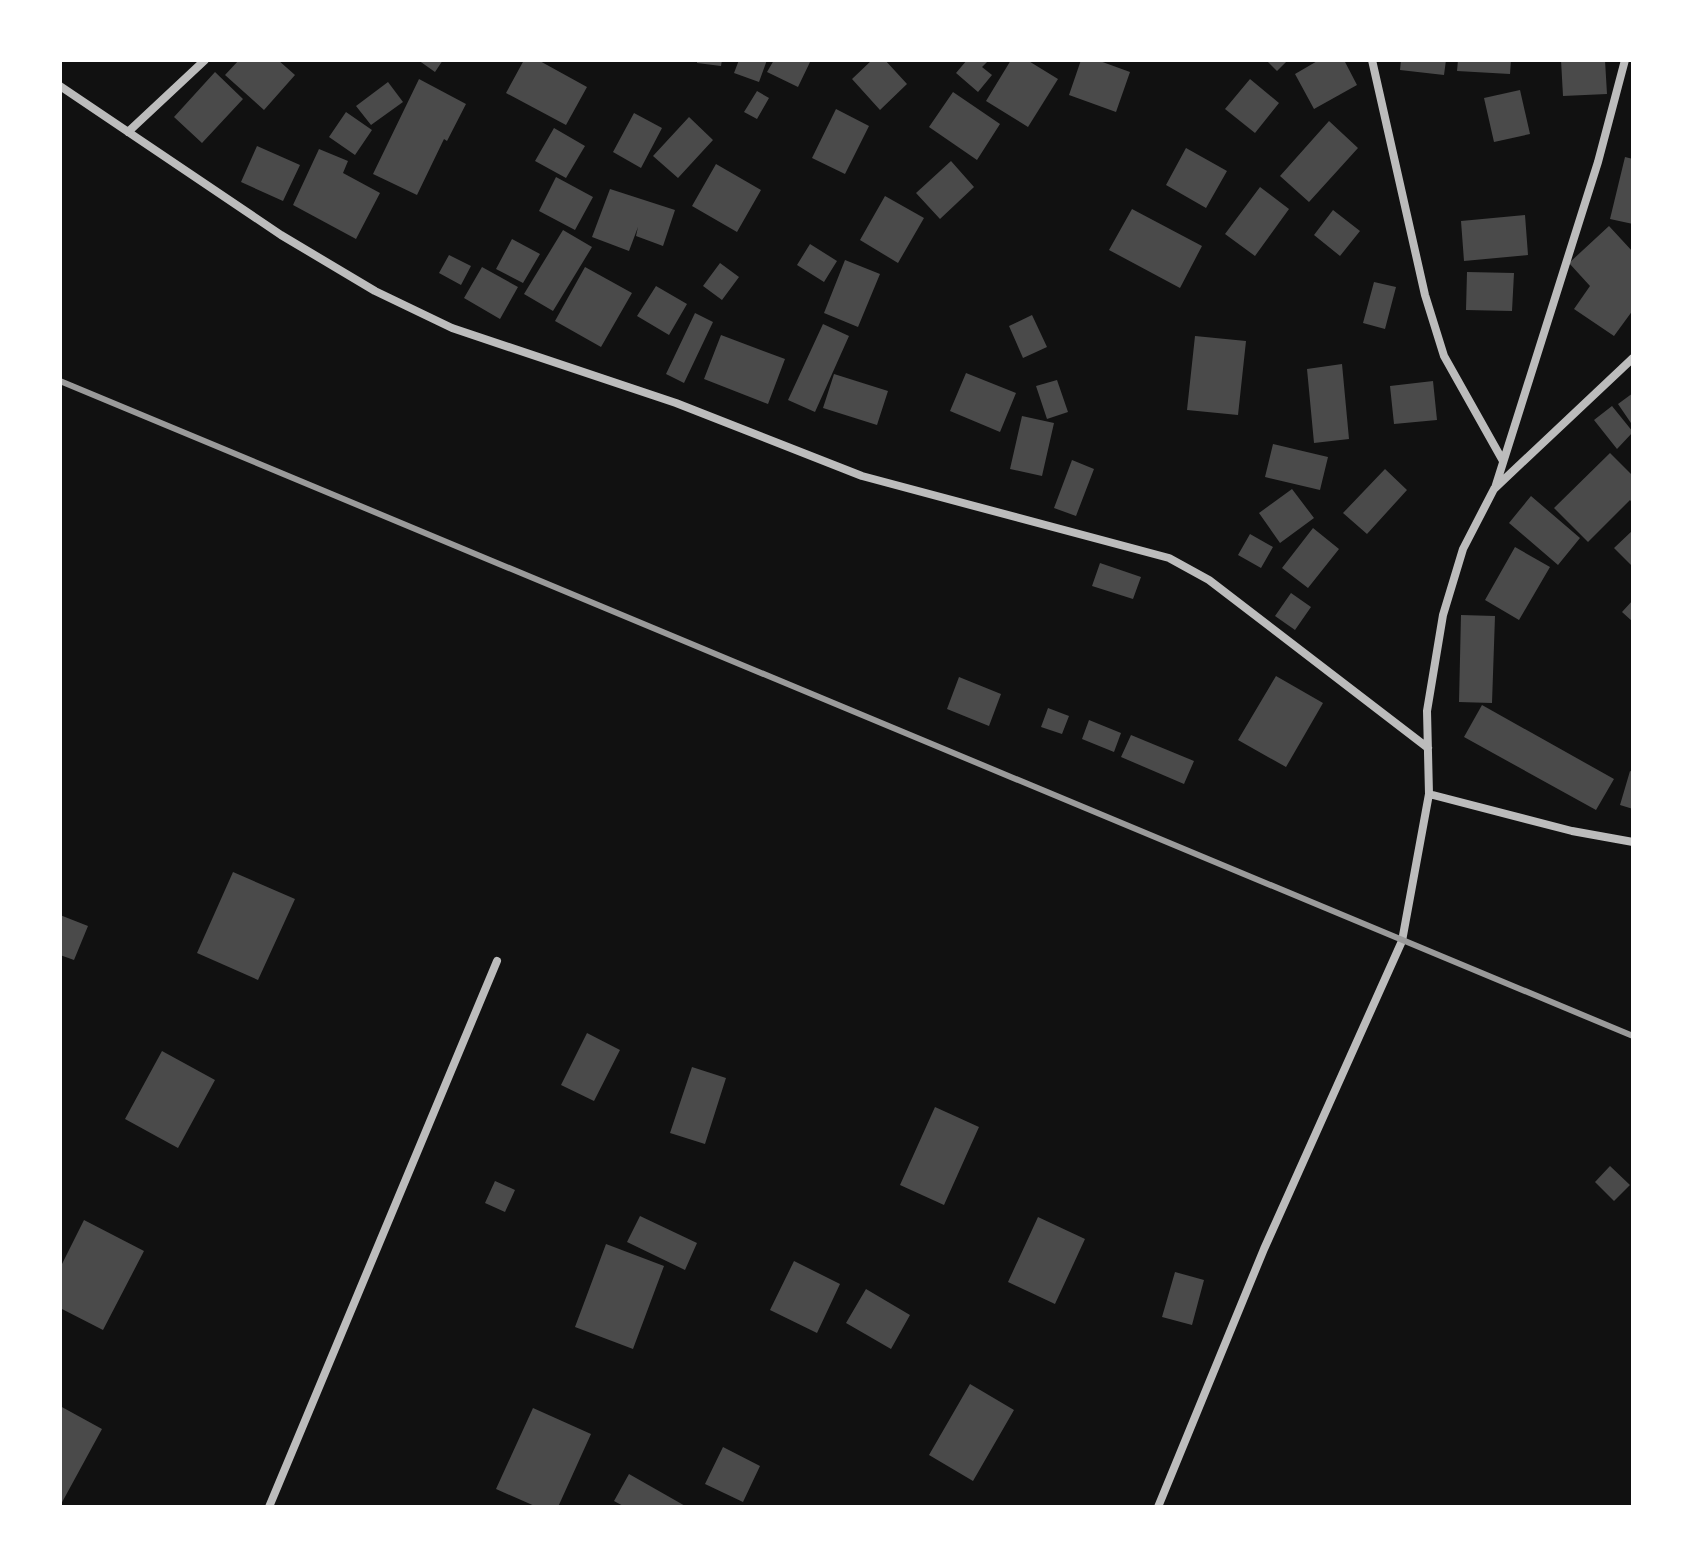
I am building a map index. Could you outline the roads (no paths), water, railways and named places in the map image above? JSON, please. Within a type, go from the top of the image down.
[{"type":"street","points":[[128,132],[205,60]]},
{"type":"street","points":[[1372,60],[1425,295],[1444,356],[1503,461]]},
{"type":"street","points":[[1158,1507],[1264,1249],[1402,941],[1429,794],[1427,711],[1443,615],[1463,549],[1494,489],[1598,162],[1625,60]]},
{"type":"street","points":[[60,86],[281,235],[375,291],[452,328],[676,403],[862,476],[1169,558],[1209,580],[1428,748]]},
{"type":"street","points":[[1494,489],[1633,358]]},
{"type":"street","points":[[1429,794],[1572,831],[1633,842]]},
{"type":"street","points":[[269,1507],[497,961]]},
{"type":"railway","points":[[60,381],[1633,1036]]}]
